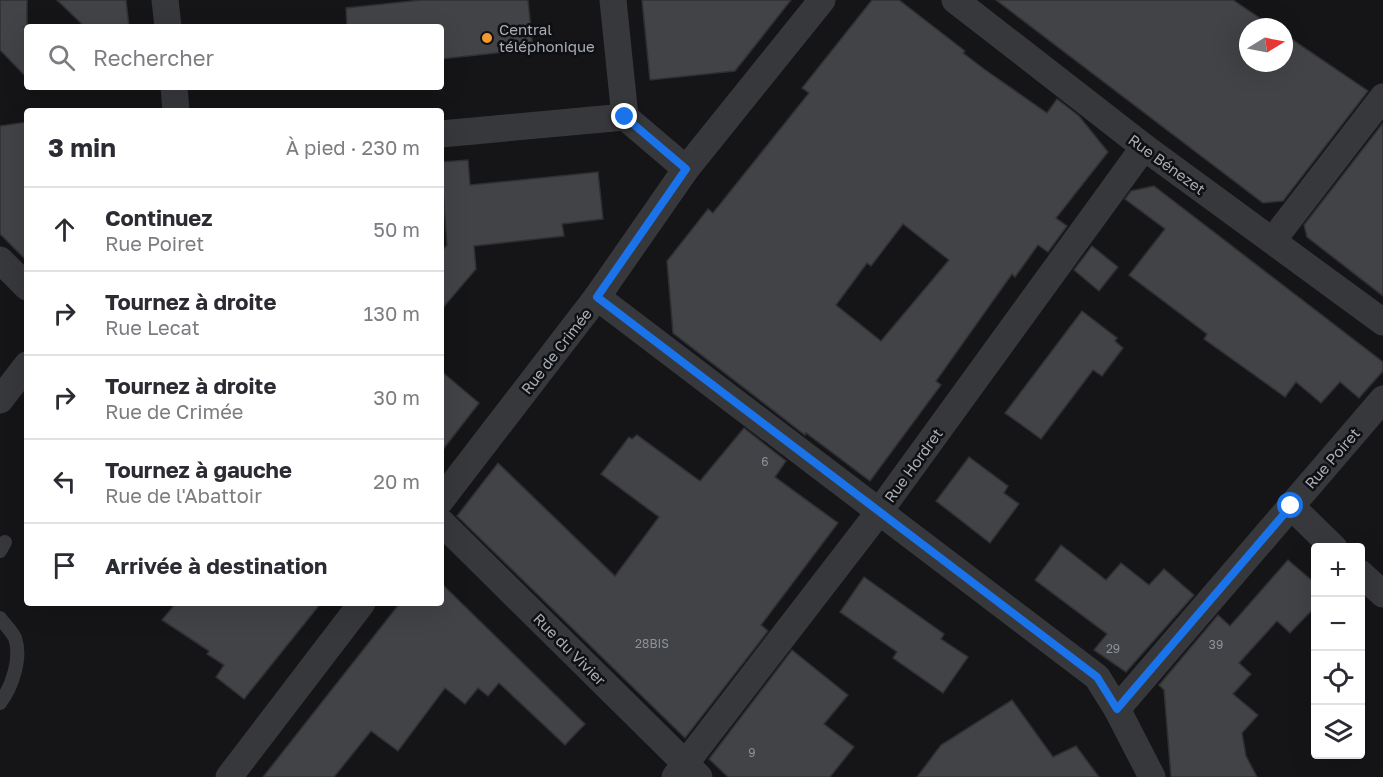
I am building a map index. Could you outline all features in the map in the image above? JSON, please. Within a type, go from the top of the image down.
[{"type":"street","points":[[165,0],[168,24]]},
{"type":"street","points":[[613,0],[625,117],[686,169]]},
{"type":"street","name":"Rue de Crimée","points":[[444,496],[597,297],[686,169],[822,0]]},
{"type":"street","name":"Rue Bénezet","points":[[955,0],[1144,147],[1383,322]]},
{"type":"street","points":[[174,90],[176,108]]},
{"type":"street","points":[[1273,240],[1383,97]]},
{"type":"street","points":[[444,134],[625,117]]},
{"type":"street","name":"Rue Hordret","points":[[686,773],[1144,147]]},
{"type":"street","points":[[0,260],[24,284]]},
{"type":"street","points":[[597,297],[1097,677],[1117,709],[1152,777]]},
{"type":"street","points":[[0,400],[24,369]]},
{"type":"street","name":"Rue Poiret","points":[[1117,709],[1383,399]]},
{"type":"street","points":[[1291,506],[1329,543]]},
{"type":"street","name":"Rue du Vivier","points":[[444,525],[686,773]]},
{"type":"street","points":[[1365,578],[1383,594]]},
{"type":"street","points":[[229,777],[360,606]]},
{"type":"lane","points":[[0,618],[15,638],[16,662],[10,690],[0,703]]},
{"type":"building","points":[[0,0],[27,0],[27,24],[24,24],[24,75],[0,50]]},
{"type":"building","points":[[57,0],[126,0],[129,24],[82,24]]},
{"type":"building","name":"Central téléphonique","points":[[422,0],[528,0],[533,49],[444,59],[444,24],[347,24],[346,8]]},
{"type":"building","points":[[642,0],[791,0],[735,71],[650,80]]},
{"type":"building","points":[[872,0],[899,0],[965,51],[963,53],[1047,113],[1057,99],[1079,116],[1108,152],[1056,218],[1067,226],[1048,252],[1038,245],[1015,277],[1012,274],[936,381],[941,385],[870,481],[806,433],[805,435],[673,333],[667,261],[708,209],[713,213],[809,93],[802,88]],"holes":[[[903,224],[949,260],[881,341],[836,305],[867,263],[871,266]]]},
{"type":"building","points":[[996,0],[1233,0],[1260,18],[1239,18],[1239,72],[1293,72],[1293,40],[1368,91],[1283,201],[1263,203]]},
{"type":"building","points":[[24,122],[24,258],[0,234],[0,126]]},
{"type":"building","points":[[1383,123],[1383,296],[1307,237],[1304,225]]},
{"type":"building","points":[[468,160],[470,185],[598,172],[603,219],[562,224],[564,236],[474,246],[476,269],[444,306],[444,248],[447,245],[444,162]]},
{"type":"building","points":[[1154,186],[1383,362],[1383,371],[1359,398],[1340,382],[1321,403],[1296,382],[1285,397],[1204,339],[1207,334],[1129,275],[1165,229],[1125,199],[1131,191]]},
{"type":"building","points":[[1092,246],[1118,267],[1099,291],[1074,270]]},
{"type":"building","points":[[1082,311],[1117,338],[1115,341],[1123,348],[1102,376],[1093,370],[1041,439],[1005,413]]},
{"type":"building","points":[[444,374],[479,403],[444,448]]},
{"type":"building","points":[[744,428],[786,461],[775,477],[838,523],[761,625],[768,631],[685,738],[457,516],[498,463],[615,576],[659,517],[601,474],[629,437],[632,439],[637,435],[700,481]]},
{"type":"building","points":[[969,457],[1008,486],[1004,493],[1019,504],[990,543],[936,501]]},
{"type":"building","points":[[1061,545],[1106,580],[1121,563],[1149,585],[1164,569],[1194,595],[1126,672],[1094,650],[1107,634],[1035,580]]},
{"type":"building","points":[[1288,560],[1311,580],[1311,611],[1290,633],[1277,621],[1239,663],[1251,674],[1233,694],[1258,715],[1242,733],[1246,756],[1257,777],[1171,777],[1164,690],[1159,685],[1218,615],[1230,626]]},
{"type":"building","points":[[864,577],[944,634],[941,639],[968,657],[943,693],[893,658],[897,652],[840,612]]},
{"type":"building","points":[[444,586],[585,724],[565,745],[499,683],[488,696],[478,688],[465,704],[445,688],[398,751],[371,731],[334,777],[263,777],[398,606],[444,606]]},
{"type":"building","points":[[174,606],[319,606],[244,699],[216,677],[224,665],[207,654],[209,651],[162,620]]},
{"type":"building","points":[[792,650],[848,695],[824,724],[854,747],[830,777],[728,777],[709,759]]},
{"type":"building","points":[[1012,700],[1053,757],[1076,746],[1099,777],[917,777],[941,745]]},
{"type":"place","name":"Central téléphonique","points":[[487,38]]},
{"type":"route","points":[[625,117],[686,169],[597,297],[1097,677],[1117,709],[1291,506]]}]
